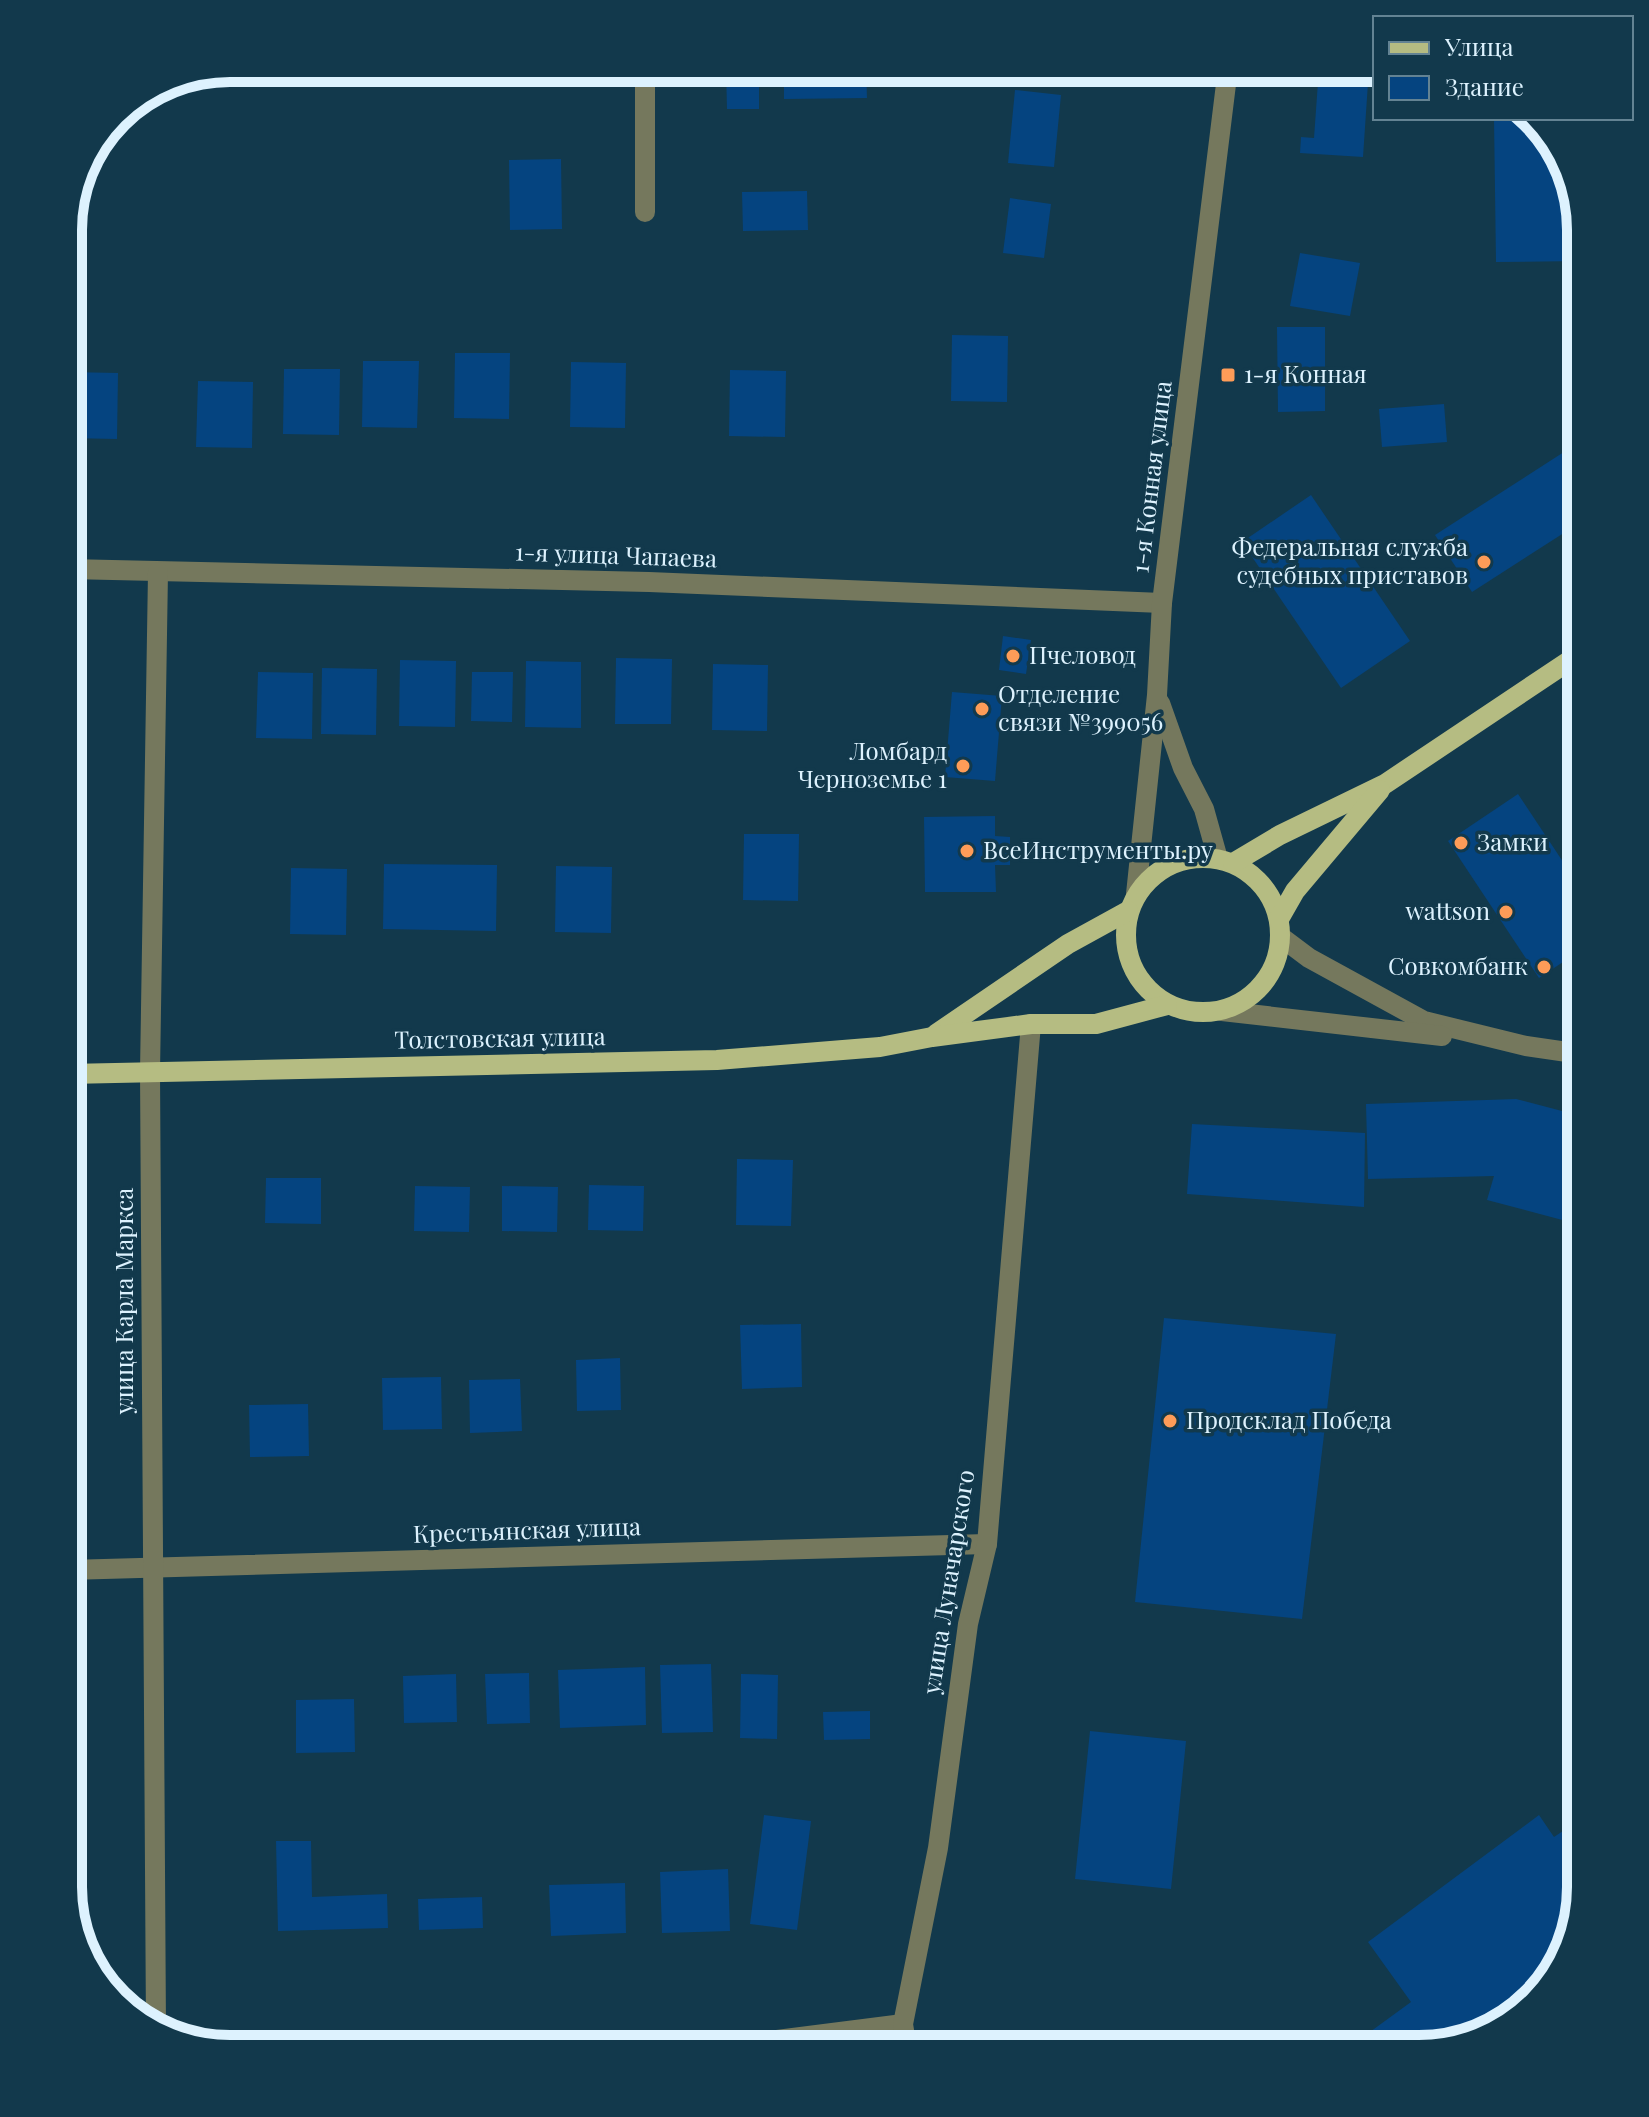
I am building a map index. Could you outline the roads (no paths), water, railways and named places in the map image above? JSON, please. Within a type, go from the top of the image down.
[{"type":"main road","points":[[1226,861],[1385,784],[1567,662]]},
{"type":"main road","points":[[1132,902],[1125,938],[1130,965],[1145,988],[1167,1005],[1194,1013],[1222,1011],[1245,1001],[1264,984],[1276,962],[1280,928],[1295,891],[1385,784]]},
{"type":"main road","points":[[932,1037],[1132,902],[1152,876],[1172,863],[1194,858],[1226,861],[1254,876],[1270,896],[1280,928]]},
{"type":"main road","name":"Толстовская улица","points":[[82,1074],[717,1060],[880,1047],[1031,1024],[1096,1024],[1167,1005]]},
{"type":"street","points":[[645,82],[645,212]]},
{"type":"street","name":"1-я Конная улица","points":[[1132,902],[1157,695],[1162,603],[1226,82]]},
{"type":"street","name":"1-я улица Чапаева","points":[[82,569],[649,582],[1162,603]]},
{"type":"street","name":"улица Карла Маркса","points":[[156,2015],[150,1072],[158,572]]},
{"type":"street","points":[[1157,695],[1183,768],[1226,861]]},
{"type":"street","points":[[1280,928],[1309,958],[1424,1021],[1526,1046]]},
{"type":"street","points":[[1222,1011],[1567,1052]]},
{"type":"street","name":"улица Луначарского","points":[[905,2035],[903,2024],[938,1848],[968,1624],[987,1544],[1031,1024]]},
{"type":"street","name":"Крестьянская улица","points":[[82,1570],[987,1544]]},
{"type":"street","points":[[816,2035],[903,2024]]},
{"type":"place","name":"1-я Конная","points":[[1228,375]]},
{"type":"place","name":"Федеральная служба судебных приставов","points":[[1484,562]]},
{"type":"place","name":"Пчеловод","points":[[1013,656]]},
{"type":"place","name":"Отделение связи №399056","points":[[982,709]]},
{"type":"place","name":"Ломбард Черноземье 1","points":[[963,766]]},
{"type":"place","name":"Замки","points":[[1461,843]]},
{"type":"place","name":"ВсеИнструменты.ру","points":[[967,851]]},
{"type":"place","name":"wattson","points":[[1506,912]]},
{"type":"place","name":"Совкомбанк","points":[[1544,967]]},
{"type":"place","name":"Продсклад Победа","points":[[1170,1421]]}]
